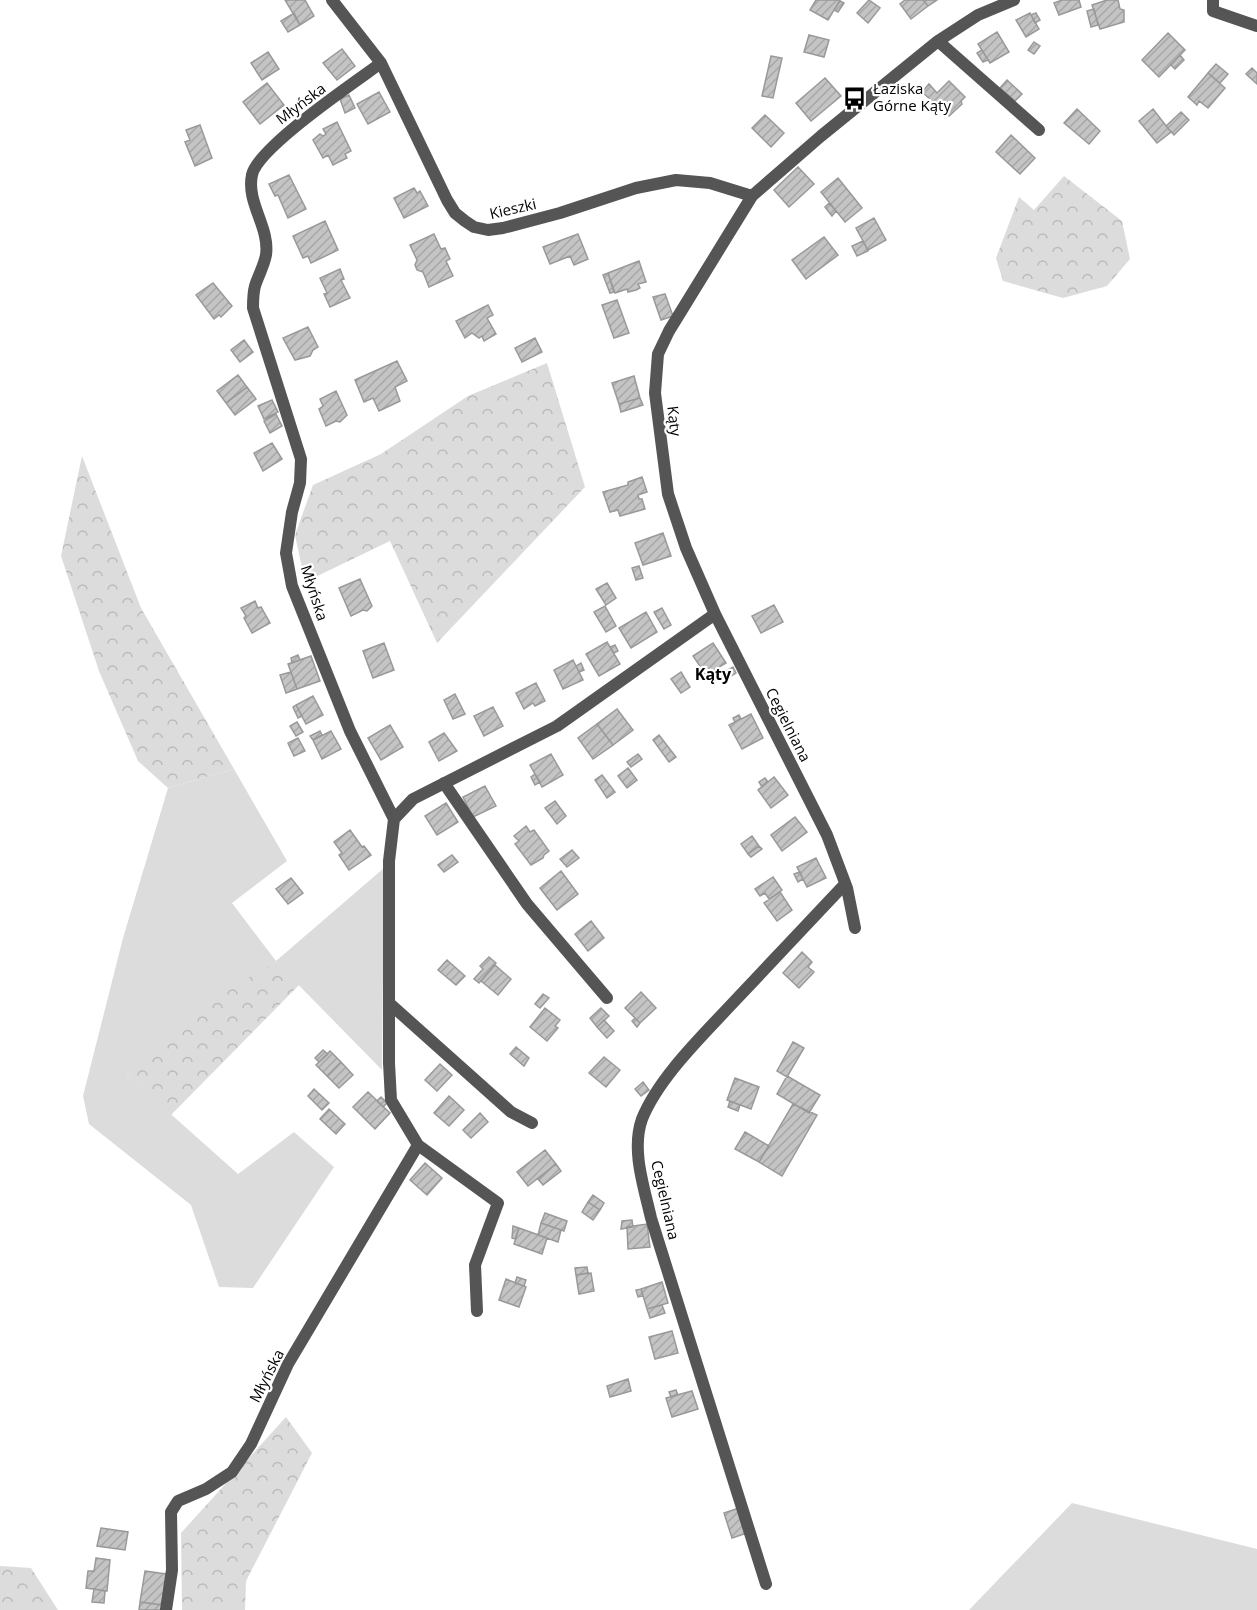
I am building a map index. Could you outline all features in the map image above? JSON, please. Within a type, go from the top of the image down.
[{"type":"street","name":"Kieszki","points":[[332,0],[381,63],[447,200],[455,213],[474,228],[488,230],[503,228],[560,213],[636,188],[676,180],[710,183],[752,196]]},
{"type":"street","name":"Kąty","points":[[715,614],[686,548],[668,494],[655,393],[658,354],[669,331],[752,196],[821,136],[938,41],[978,15],[1014,0]]},
{"type":"street","points":[[1213,0],[1213,10],[1257,26]]},
{"type":"street","points":[[938,41],[1039,130]]},
{"type":"street","name":"Młyńska","points":[[381,63],[278,140],[262,157],[252,174],[251,193],[265,234],[266,255],[255,287],[253,308],[301,459],[300,483],[292,512],[286,553],[292,586],[350,731],[394,819]]},
{"type":"street","points":[[477,1311],[475,1265],[498,1203],[418,1145],[391,1100],[389,861],[394,819],[413,799],[557,726],[715,614]]},
{"type":"street","name":"Cegielniana","points":[[715,614],[827,835],[845,884],[855,928]]},
{"type":"street","points":[[444,783],[526,904],[607,998]]},
{"type":"street","name":"Cegielniana","points":[[766,1584],[651,1218],[639,1164],[639,1138],[642,1120],[651,1102],[692,1047],[845,884]]},
{"type":"street","points":[[389,1003],[511,1112],[532,1123]]},
{"type":"street","name":"Młyńska","points":[[166,1610],[172,1570],[171,1512],[178,1501],[206,1489],[232,1472],[251,1444],[288,1364],[418,1145]]},
{"type":"green space","points":[[1064,176],[1122,221],[1130,259],[1107,286],[1063,298],[1003,281],[996,258],[1019,197],[1034,210]]},
{"type":"green space","points":[[547,363],[585,487],[437,643],[390,541],[305,582],[295,535],[313,485],[381,454],[468,396]]},
{"type":"green space","points":[[82,456],[141,608],[234,769],[168,788],[138,761],[99,671],[61,556]]},
{"type":"green space","points":[[234,769],[287,861],[232,903],[276,961],[384,868],[382,1070],[276,962],[127,1075],[238,1174],[294,1132],[334,1167],[253,1288],[219,1287],[191,1205],[89,1124],[83,1096],[123,938],[168,788]]},
{"type":"green space","points":[[276,962],[300,984],[171,1115],[127,1075],[218,995]]},
{"type":"green space","points":[[286,1417],[312,1453],[246,1581],[245,1610],[182,1610],[181,1533]]},
{"type":"green space","points":[[1072,1503],[1257,1549],[1257,1610],[969,1610]]},
{"type":"green space","points":[[0,1566],[31,1568],[58,1610],[0,1610]]},
{"type":"building","points":[[285,0],[305,0],[314,16],[300,25]]},
{"type":"building","points":[[816,0],[840,0],[828,20],[810,10]]},
{"type":"building","points":[[869,0],[880,8],[868,23],[857,13]]},
{"type":"building","points":[[905,0],[923,0],[928,6],[911,19],[900,4]]},
{"type":"building","points":[[923,0],[937,0],[928,6]]},
{"type":"building","points":[[1062,0],[1079,0],[1081,7],[1059,15],[1054,3]]},
{"type":"building","points":[[1107,0],[1118,0],[1120,9],[1124,10],[1124,22],[1100,29],[1092,5]]},
{"type":"building","points":[[840,1],[844,3],[838,12],[834,10]]},
{"type":"building","points":[[1094,9],[1098,25],[1091,27],[1087,11]]},
{"type":"building","points":[[294,13],[300,25],[288,32],[281,21]]},
{"type":"building","points":[[1030,13],[1039,29],[1026,37],[1016,20]]},
{"type":"building","points":[[1036,13],[1040,20],[1035,23],[1031,15]]},
{"type":"building","points":[[997,32],[1009,52],[990,63],[978,44]]},
{"type":"building","points":[[1168,33],[1185,50],[1159,77],[1142,60]]},
{"type":"building","points":[[809,35],[829,40],[824,57],[804,52]]},
{"type":"building","points":[[1034,42],[1040,46],[1034,54],[1028,50]]},
{"type":"building","points":[[342,49],[355,66],[337,80],[323,63]]},
{"type":"building","points":[[982,50],[988,60],[983,62],[977,53]]},
{"type":"building","points":[[268,52],[279,69],[262,80],[251,63]]},
{"type":"building","points":[[1180,55],[1184,60],[1175,69],[1171,65]]},
{"type":"building","points":[[771,56],[782,58],[773,98],[762,96]]},
{"type":"building","points":[[1216,64],[1228,74],[1220,83],[1208,73]]},
{"type":"building","points":[[1252,68],[1257,73],[1257,84],[1246,74]]},
{"type":"building","points":[[1208,73],[1225,88],[1208,108],[1199,101],[1197,105],[1188,97]]},
{"type":"building","points":[[825,78],[841,96],[811,121],[796,103]]},
{"type":"building","points":[[1007,80],[1022,94],[1015,101],[1000,88]]},
{"type":"building","points":[[949,81],[965,97],[961,101],[962,104],[949,116],[922,92],[929,84],[937,93]]},
{"type":"building","points":[[267,83],[284,105],[260,124],[243,102]]},
{"type":"building","points":[[379,92],[390,112],[368,124],[357,104]]},
{"type":"building","points":[[349,95],[355,108],[345,113],[340,99]]},
{"type":"building","points":[[1077,109],[1100,131],[1089,144],[1064,123]]},
{"type":"building","points":[[1153,109],[1171,132],[1157,143],[1139,121]]},
{"type":"building","points":[[1181,112],[1189,120],[1174,135],[1166,126]]},
{"type":"building","points":[[765,115],[784,133],[771,147],[752,128]]},
{"type":"building","points":[[337,122],[351,151],[345,154],[347,158],[333,165],[328,155],[323,158],[313,140],[320,134],[323,136],[326,134],[323,129]]},
{"type":"building","points":[[200,125],[212,158],[195,166],[185,142],[190,140],[186,130]]},
{"type":"building","points":[[1011,135],[1035,158],[1020,174],[996,152]]},
{"type":"building","points":[[798,167],[814,184],[789,207],[774,190]]},
{"type":"building","points":[[289,175],[306,209],[288,218],[278,195],[275,196],[269,184]]},
{"type":"building","points":[[838,178],[862,208],[845,222],[821,192]]},
{"type":"building","points":[[414,188],[417,193],[420,191],[428,206],[404,218],[394,198]]},
{"type":"building","points":[[829,203],[836,211],[832,216],[825,207]]},
{"type":"building","points":[[874,218],[886,240],[868,250],[856,228]]},
{"type":"building","points":[[325,221],[338,250],[311,263],[308,256],[303,258],[293,236]]},
{"type":"building","points":[[434,234],[441,249],[445,248],[450,259],[446,261],[453,276],[429,287],[423,272],[417,270],[415,265],[417,260],[410,245]]},
{"type":"building","points":[[578,234],[588,259],[574,265],[570,256],[550,264],[543,247]]},
{"type":"building","points":[[824,237],[838,255],[806,279],[792,260]]},
{"type":"building","points":[[863,241],[868,251],[857,256],[852,246]]},
{"type":"building","points":[[639,261],[646,282],[638,284],[640,288],[636,290],[628,292],[627,289],[615,293],[608,273]]},
{"type":"building","points":[[340,269],[344,279],[341,280],[350,298],[330,307],[320,278]]},
{"type":"building","points":[[608,273],[614,292],[610,293],[603,275]]},
{"type":"building","points":[[213,283],[232,306],[221,317],[219,315],[214,319],[196,295]]},
{"type":"building","points":[[665,294],[673,316],[661,320],[653,297]]},
{"type":"building","points":[[617,300],[629,333],[614,338],[602,305]]},
{"type":"building","points":[[488,305],[493,315],[487,318],[496,334],[484,341],[482,336],[479,338],[472,333],[465,338],[456,321]]},
{"type":"building","points":[[308,327],[318,347],[310,356],[295,360],[283,338]]},
{"type":"building","points":[[535,338],[542,352],[522,362],[515,348]]},
{"type":"building","points":[[244,340],[253,352],[240,362],[231,350]]},
{"type":"building","points":[[397,361],[407,381],[395,387],[400,401],[379,411],[373,398],[364,402],[355,380]]},
{"type":"building","points":[[238,375],[247,387],[226,403],[217,391]]},
{"type":"building","points":[[634,376],[640,398],[619,404],[612,383]]},
{"type":"building","points":[[247,387],[256,399],[235,415],[226,403]]},
{"type":"building","points":[[336,391],[347,415],[340,422],[336,421],[326,426],[319,409],[323,406],[320,399]]},
{"type":"building","points":[[640,398],[643,405],[621,412],[619,404]]},
{"type":"building","points":[[272,400],[278,412],[264,419],[258,406]]},
{"type":"building","points":[[276,414],[282,426],[270,433],[264,421]]},
{"type":"building","points":[[272,443],[282,459],[263,471],[254,453]]},
{"type":"building","points":[[642,477],[647,492],[638,495],[645,509],[620,516],[618,510],[610,512],[603,492],[628,485],[628,482]]},
{"type":"building","points":[[663,533],[671,556],[643,565],[635,543]]},
{"type":"building","points":[[639,566],[643,578],[636,580],[632,568]]},
{"type":"building","points":[[360,579],[372,606],[367,611],[363,610],[351,616],[339,588]]},
{"type":"building","points":[[607,583],[616,598],[606,605],[596,589]]},
{"type":"building","points":[[255,601],[270,623],[252,633],[241,608]]},
{"type":"building","points":[[774,605],[783,622],[761,633],[752,616]]},
{"type":"building","points":[[605,606],[616,626],[606,632],[594,612]]},
{"type":"building","points":[[662,608],[671,625],[664,629],[654,612]]},
{"type":"building","points":[[646,612],[657,632],[631,648],[619,628]]},
{"type":"building","points":[[607,642],[620,664],[599,676],[586,654]]},
{"type":"building","points":[[384,643],[394,670],[373,678],[363,651]]},
{"type":"building","points":[[713,643],[726,663],[706,675],[693,656]]},
{"type":"building","points":[[615,645],[618,651],[614,653],[610,647]]},
{"type":"building","points":[[298,655],[300,660],[292,663],[291,658]]},
{"type":"building","points":[[311,656],[320,681],[297,689],[288,664]]},
{"type":"building","points":[[573,660],[583,680],[563,689],[554,670]]},
{"type":"building","points":[[581,663],[584,670],[579,672],[576,666]]},
{"type":"building","points":[[733,667],[736,673],[728,678],[724,672]]},
{"type":"building","points":[[291,672],[297,689],[286,693],[280,675]]},
{"type":"building","points":[[681,672],[690,687],[681,693],[671,679]]},
{"type":"building","points":[[536,683],[545,701],[535,706],[533,703],[524,709],[516,693]]},
{"type":"building","points":[[455,694],[465,714],[453,719],[444,700]]},
{"type":"building","points":[[313,696],[323,715],[306,724],[296,705]]},
{"type":"building","points":[[296,705],[302,716],[298,718],[293,707]]},
{"type":"building","points":[[493,707],[503,726],[484,736],[474,716]]},
{"type":"building","points":[[617,709],[633,730],[613,745],[597,724]]},
{"type":"building","points":[[751,714],[763,738],[742,749],[729,725]]},
{"type":"building","points":[[739,715],[741,719],[735,722],[733,718]]},
{"type":"building","points":[[297,722],[303,732],[296,736],[290,726]]},
{"type":"building","points":[[597,724],[613,745],[593,759],[578,738]]},
{"type":"building","points":[[390,725],[403,747],[381,760],[368,738]]},
{"type":"building","points":[[320,731],[322,735],[313,740],[310,736]]},
{"type":"building","points":[[331,731],[341,749],[322,759],[313,740]]},
{"type":"building","points":[[444,733],[457,751],[439,761],[429,742]]},
{"type":"building","points":[[659,735],[676,757],[669,762],[653,740]]},
{"type":"building","points":[[298,738],[305,751],[294,756],[288,743]]},
{"type":"building","points":[[551,754],[563,775],[542,787],[530,765]]},
{"type":"building","points":[[638,754],[642,759],[631,767],[627,762]]},
{"type":"building","points":[[628,768],[637,780],[627,788],[618,776]]},
{"type":"building","points":[[535,774],[540,782],[535,785],[531,777]]},
{"type":"building","points":[[602,775],[615,792],[607,798],[595,780]]},
{"type":"building","points":[[774,777],[788,795],[771,808],[758,790]]},
{"type":"building","points":[[765,778],[768,782],[762,787],[759,782]]},
{"type":"building","points":[[485,786],[496,806],[473,817],[463,797]]},
{"type":"building","points":[[555,801],[566,816],[557,824],[545,808]]},
{"type":"building","points":[[446,803],[458,822],[437,835],[425,816]]},
{"type":"building","points":[[795,817],[807,832],[782,851],[771,835]]},
{"type":"building","points":[[526,826],[530,832],[534,830],[549,851],[543,858],[531,865],[515,844],[519,841],[514,836]]},
{"type":"building","points":[[350,830],[371,855],[349,870],[339,855],[342,853],[334,842]]},
{"type":"building","points":[[752,836],[759,846],[748,854],[741,844]]},
{"type":"building","points":[[759,846],[762,849],[751,857],[748,854]]},
{"type":"building","points":[[572,850],[579,858],[567,867],[560,859]]},
{"type":"building","points":[[452,855],[458,862],[444,872],[438,865]]},
{"type":"building","points":[[816,858],[826,878],[807,887],[797,867]]},
{"type":"building","points":[[561,871],[578,894],[557,910],[540,888]]},
{"type":"building","points":[[800,872],[803,879],[798,882],[794,874]]},
{"type":"building","points":[[773,877],[782,890],[769,899],[765,893],[760,896],[755,889]]},
{"type":"building","points":[[291,878],[303,893],[288,904],[276,889]]},
{"type":"building","points":[[780,892],[792,910],[777,921],[764,903]]},
{"type":"building","points":[[591,921],[604,938],[588,951],[575,934]]},
{"type":"building","points":[[802,952],[812,962],[808,967],[814,972],[799,988],[783,973]]},
{"type":"building","points":[[489,957],[496,963],[479,983],[474,979],[483,969],[480,966]]},
{"type":"building","points":[[447,960],[465,976],[456,985],[438,970]]},
{"type":"building","points":[[495,965],[511,979],[498,995],[481,981]]},
{"type":"building","points":[[641,992],[656,1008],[640,1023],[625,1008]]},
{"type":"building","points":[[543,994],[549,998],[540,1008],[535,1004]]},
{"type":"building","points":[[545,1008],[560,1020],[555,1026],[558,1028],[547,1041],[530,1027]]},
{"type":"building","points":[[601,1008],[609,1016],[597,1027],[590,1018]]},
{"type":"building","points":[[635,1018],[640,1023],[637,1027],[632,1021]]},
{"type":"building","points":[[604,1020],[614,1031],[607,1038],[597,1027]]},
{"type":"building","points":[[793,1042],[804,1048],[787,1077],[777,1071]]},
{"type":"building","points":[[516,1047],[529,1058],[524,1066],[510,1054]]},
{"type":"building","points":[[323,1050],[328,1054],[319,1062],[315,1058]]},
{"type":"building","points":[[330,1051],[341,1062],[327,1076],[316,1065]]},
{"type":"building","points":[[604,1057],[620,1070],[606,1087],[589,1073]]},
{"type":"building","points":[[341,1062],[353,1075],[339,1088],[327,1076]]},
{"type":"building","points":[[440,1064],[452,1075],[437,1091],[425,1080]]},
{"type":"building","points":[[787,1076],[820,1095],[809,1113],[777,1094]]},
{"type":"building","points":[[735,1078],[759,1087],[751,1109],[727,1100]]},
{"type":"building","points":[[643,1082],[649,1090],[641,1096],[635,1089]]},
{"type":"building","points":[[314,1089],[329,1103],[322,1110],[308,1096]]},
{"type":"building","points":[[368,1092],[390,1113],[375,1129],[353,1107]]},
{"type":"building","points":[[449,1096],[464,1110],[449,1126],[434,1113]]},
{"type":"building","points":[[381,1097],[387,1103],[383,1107],[377,1101]]},
{"type":"building","points":[[730,1101],[740,1105],[738,1111],[728,1107]]},
{"type":"building","points":[[793,1104],[817,1115],[782,1176],[759,1162]]},
{"type":"building","points":[[329,1109],[345,1124],[336,1134],[320,1119]]},
{"type":"building","points":[[480,1113],[488,1122],[471,1138],[463,1130]]},
{"type":"building","points":[[745,1132],[769,1146],[759,1162],[735,1149]]},
{"type":"building","points":[[545,1150],[556,1164],[528,1186],[517,1172]]},
{"type":"building","points":[[425,1163],[442,1178],[427,1195],[410,1180]]},
{"type":"building","points":[[556,1164],[561,1171],[543,1185],[538,1179]]},
{"type":"building","points":[[593,1195],[604,1203],[600,1210],[588,1202]]},
{"type":"building","points":[[588,1202],[600,1210],[593,1220],[582,1212]]},
{"type":"building","points":[[545,1213],[567,1221],[564,1231],[541,1223]]},
{"type":"building","points":[[632,1220],[633,1227],[621,1229],[622,1221]]},
{"type":"building","points":[[541,1223],[561,1230],[558,1242],[538,1235]]},
{"type":"building","points":[[647,1224],[650,1247],[628,1249],[627,1227]]},
{"type":"building","points":[[513,1226],[519,1228],[515,1239],[512,1238]]},
{"type":"building","points":[[519,1228],[547,1238],[542,1254],[514,1244]]},
{"type":"building","points":[[587,1267],[588,1273],[576,1275],[575,1268]]},
{"type":"building","points":[[591,1273],[594,1291],[579,1294],[576,1275]]},
{"type":"building","points":[[517,1277],[526,1280],[524,1286],[515,1283]]},
{"type":"building","points":[[506,1279],[526,1287],[519,1307],[499,1300]]},
{"type":"building","points":[[662,1282],[668,1303],[647,1309],[641,1289]]},
{"type":"building","points":[[641,1289],[643,1296],[638,1297],[636,1290]]},
{"type":"building","points":[[662,1305],[665,1313],[650,1318],[647,1309]]},
{"type":"building","points":[[672,1331],[678,1353],[655,1359],[649,1337]]},
{"type":"building","points":[[628,1379],[631,1391],[610,1397],[607,1386]]},
{"type":"building","points":[[676,1390],[678,1395],[671,1397],[669,1392]]},
{"type":"building","points":[[692,1391],[698,1409],[672,1417],[666,1398]]},
{"type":"building","points":[[739,1508],[747,1533],[732,1538],[724,1513]]},
{"type":"building","points":[[101,1528],[128,1532],[125,1550],[97,1546]]},
{"type":"building","points":[[96,1558],[110,1560],[107,1591],[86,1588],[88,1571],[94,1571]]},
{"type":"building","points":[[145,1571],[166,1574],[162,1605],[140,1602]]},
{"type":"building","points":[[94,1589],[105,1591],[104,1603],[92,1602]]},
{"type":"building","points":[[140,1602],[162,1605],[161,1610],[139,1610]]},
{"type":"place","name":"Łaziska Górne Kąty","points":[[855,98]]},
{"type":"district","name":"Kąty","points":[[713,674]]}]
